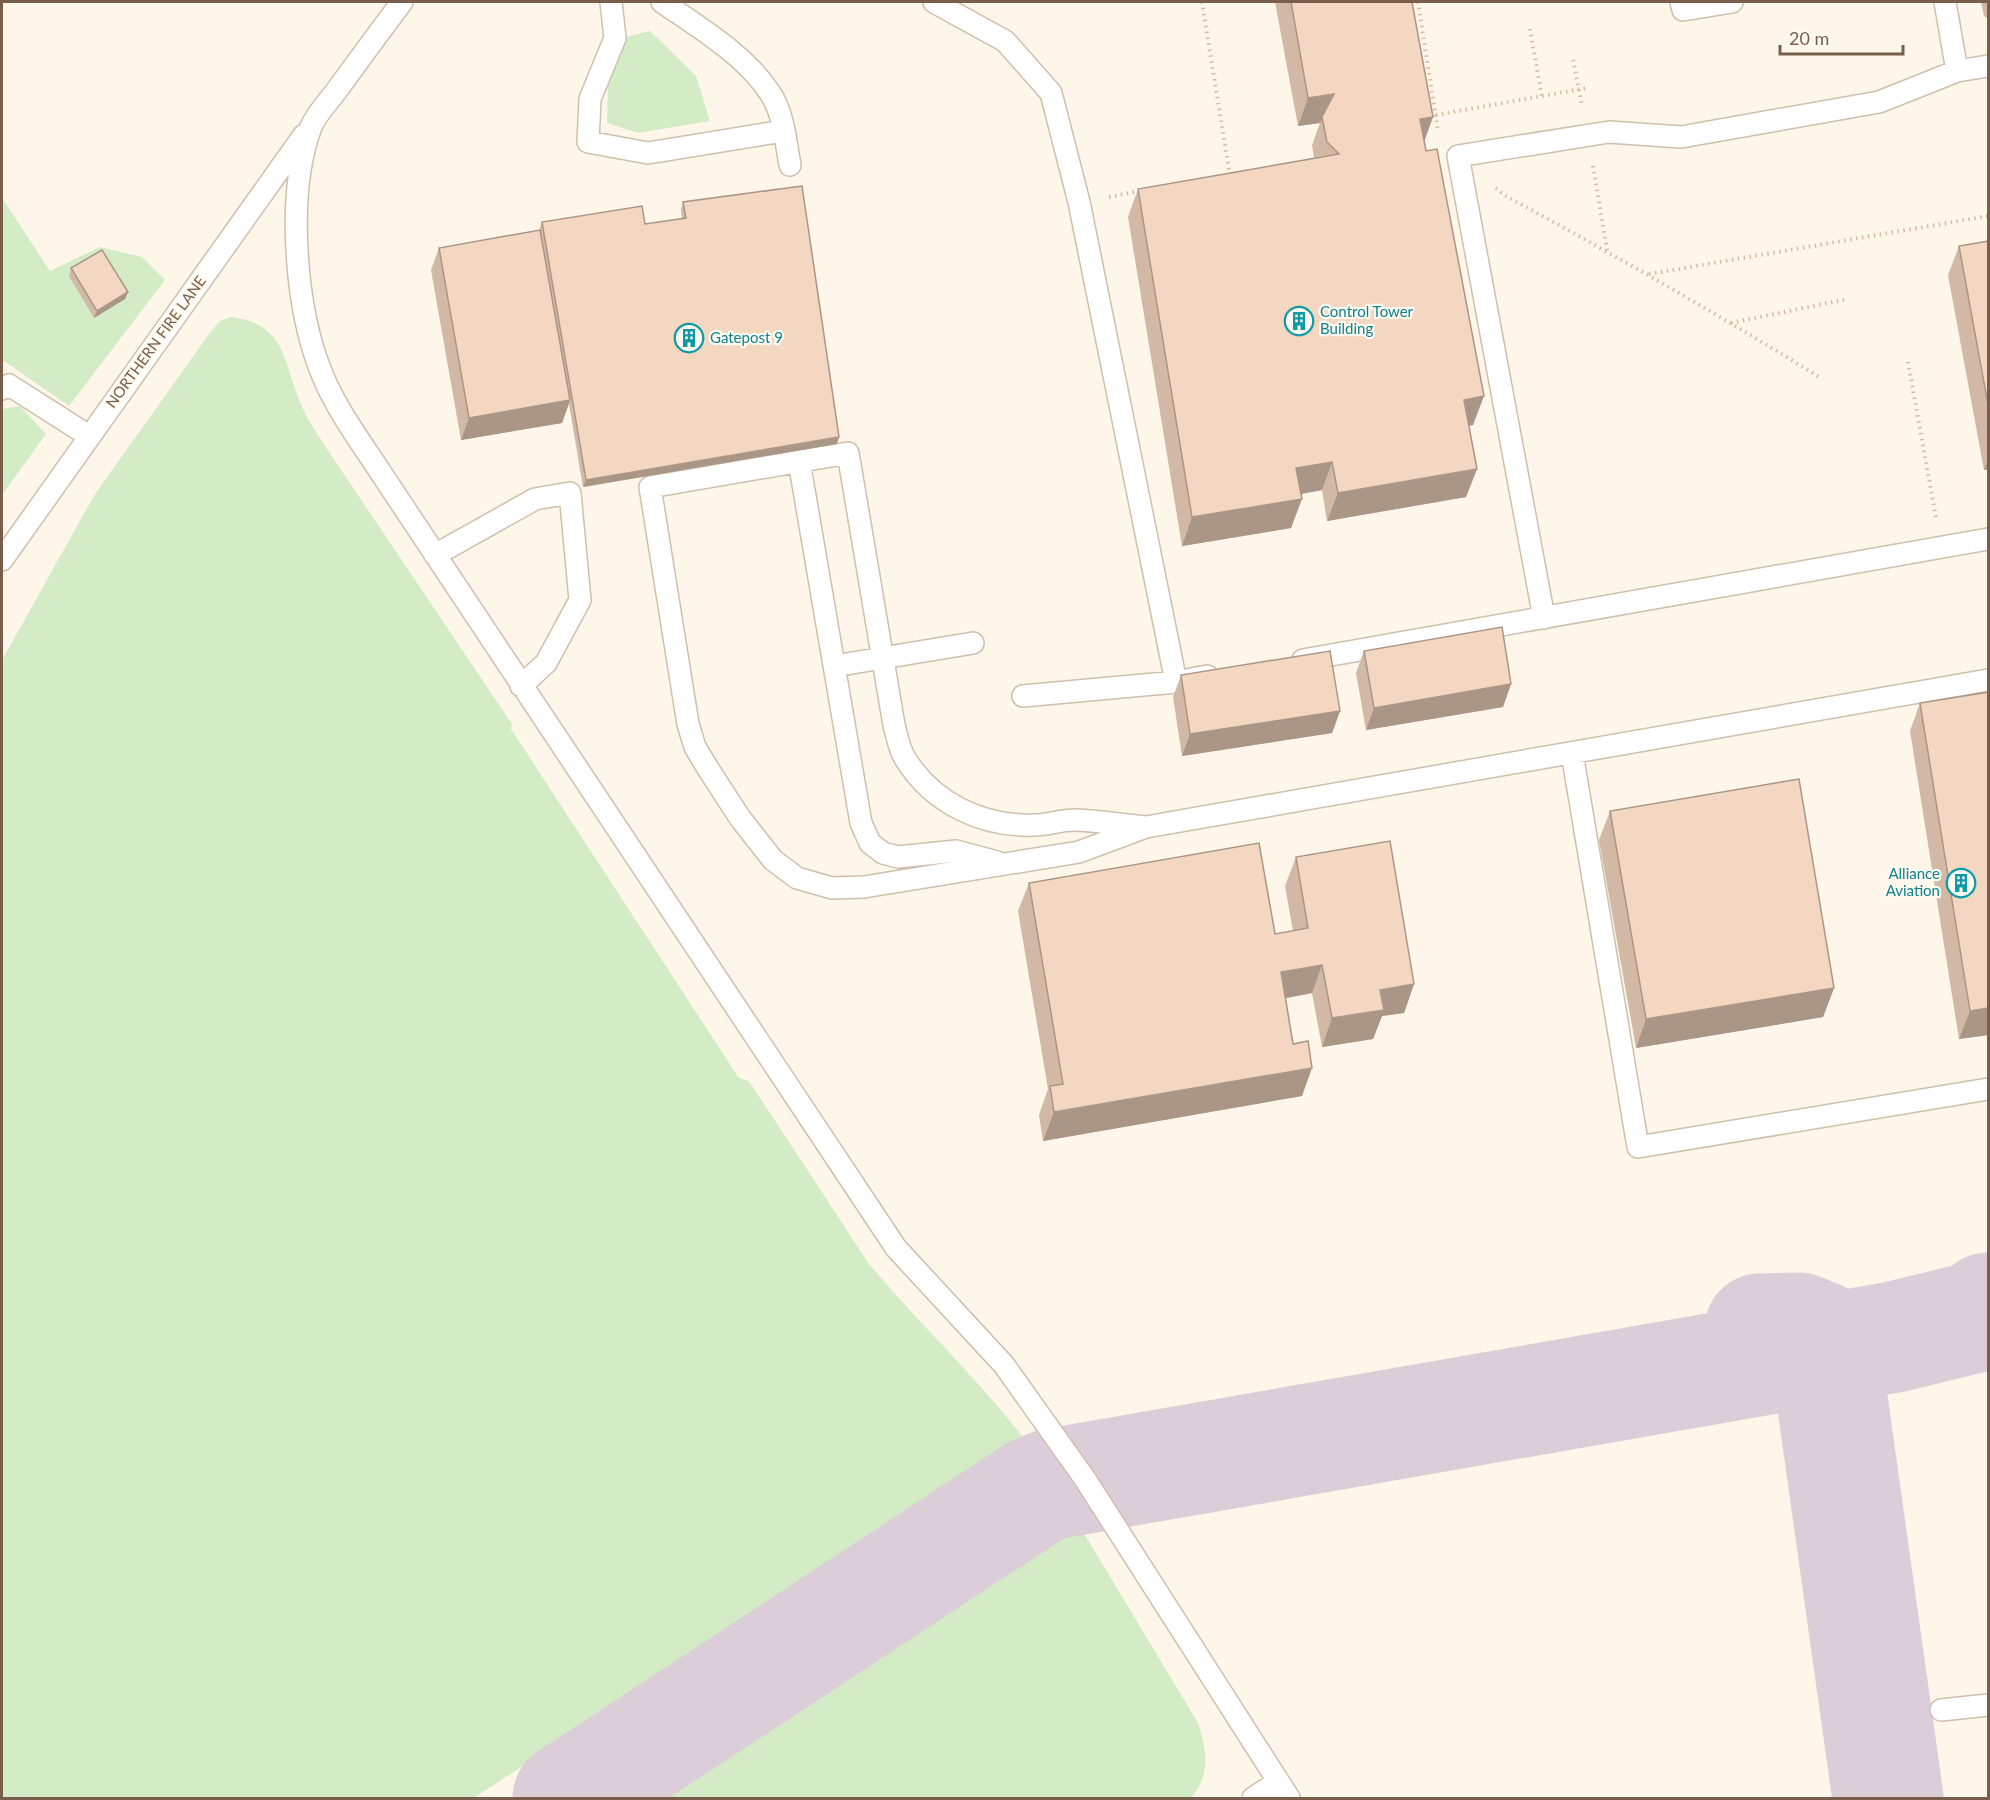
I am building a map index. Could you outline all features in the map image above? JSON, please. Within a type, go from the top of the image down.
[{"type":"lane","name":"NORTHERN FIRE LANE","points":[[2,560],[311,125],[402,2]]},
{"type":"lane","points":[[610,2],[615,38],[590,99],[588,142],[648,153],[783,131]]},
{"type":"lane","points":[[662,2],[726,48],[760,79],[774,99],[790,165]]},
{"type":"lane","points":[[934,2],[1005,41],[1051,93],[1079,202],[1176,682]]},
{"type":"lane","points":[[1681,2],[1683,10],[1732,2]]},
{"type":"lane","points":[[1945,2],[1957,71]]},
{"type":"lane","points":[[1544,618],[1458,156],[1609,132],[1681,137],[1879,102],[1957,71],[1989,66]]},
{"type":"lane","points":[[311,125],[302,161],[297,207],[297,265],[302,301],[311,338],[322,374],[340,410],[896,1248],[1004,1365],[1085,1479],[1283,1790],[1253,1798]]},
{"type":"lane","points":[[2,389],[9,385],[89,436]]},
{"type":"lane","points":[[1146,827],[1074,820],[1036,825],[999,823],[966,813],[940,798],[920,780],[904,758],[894,725],[848,453],[650,487],[688,723],[695,747],[740,818],[772,860],[797,878],[832,888],[864,887],[1079,852],[1146,827],[1989,680]]},
{"type":"lane","points":[[799,461],[861,823],[870,843],[883,853],[898,857],[956,851],[1003,864]]},
{"type":"lane","points":[[435,555],[535,499],[570,492],[580,600],[546,663],[521,686]]},
{"type":"lane","points":[[1280,664],[1989,538]]},
{"type":"lane","points":[[834,666],[973,643]]},
{"type":"lane","points":[[1023,696],[1176,682],[1222,674]]},
{"type":"lane","points":[[1572,753],[1638,1147],[1989,1089]]},
{"type":"lane","points":[[1941,1710],[1989,1705]]},
{"type":"path","points":[[1202,2],[1230,177],[1241,175]]},
{"type":"path","points":[[1418,2],[1439,135],[1458,156],[1504,195],[1647,274],[1819,377]]},
{"type":"path","points":[[1530,29],[1542,97]]},
{"type":"path","points":[[1436,115],[1587,88]]},
{"type":"path","points":[[1079,202],[1149,190]]},
{"type":"path","points":[[1647,274],[1989,216]]},
{"type":"path","points":[[1731,323],[1847,299]]},
{"type":"path","points":[[1908,362],[1941,547]]},
{"type":"green space","points":[[650,31],[696,76],[710,121],[638,133],[607,123],[608,86],[626,37]]},
{"type":"green space","points":[[2,198],[50,271],[100,247],[142,257],[165,280],[69,406],[4,361],[2,362]]},
{"type":"green space","points":[[231,317],[248,320],[261,326],[278,344],[303,409],[323,443],[512,724],[511,729],[739,1078],[749,1081],[869,1264],[987,1394],[1025,1440],[1017,1442],[996,1455],[474,1798],[2,1798],[2,660],[95,494],[209,334],[220,321]]},
{"type":"green space","points":[[20,406],[46,434],[2,495],[2,409]]},
{"type":"green space","points":[[1082,1530],[1198,1723],[1204,1743],[1205,1762],[1202,1780],[1191,1798],[648,1798],[994,1569]]},
{"type":"building","name":"Control Tower Building","points":[[1291,2],[1412,2],[1433,117],[1420,119],[1426,151],[1437,149],[1484,396],[1464,400],[1477,469],[1338,493],[1332,462],[1296,468],[1302,499],[1192,517],[1138,189],[1339,154],[1327,142],[1322,117],[1334,94],[1308,98]]},
{"type":"building","name":"Gatepost 9","points":[[802,186],[839,437],[586,480],[542,222],[642,206],[645,224],[686,218],[683,202]]},
{"type":"building","points":[[540,230],[570,400],[469,418],[439,248]]},
{"type":"building","points":[[1989,241],[1989,410],[1959,246]]},
{"type":"building","points":[[102,250],[128,292],[97,311],[71,268]]},
{"type":"building","points":[[1502,627],[1511,684],[1374,708],[1364,651]]},
{"type":"building","points":[[1330,651],[1340,711],[1190,734],[1181,675]]},
{"type":"building","name":"Alliance Aviation","points":[[1989,692],[1989,1008],[1970,1011],[1920,703]]},
{"type":"building","points":[[1799,779],[1834,988],[1646,1019],[1610,811]]},
{"type":"building","points":[[1390,841],[1414,984],[1380,990],[1384,1010],[1332,1018],[1322,965],[1281,972],[1293,1044],[1308,1041],[1312,1068],[1054,1112],[1050,1086],[1063,1084],[1029,883],[1259,843],[1275,934],[1308,928],[1296,857]]},
{"type":"taxiway","points":[[568,1798],[1035,1491],[1052,1484],[1894,1337],[1976,1317],[1988,1308]]},
{"type":"taxiway","points":[[1760,1329],[1799,1328],[1819,1336],[1825,1349],[1888,1798]]},
{"type":"place","name":"Control Tower Building","points":[[1299,321]]},
{"type":"place","name":"Gatepost 9","points":[[689,338]]},
{"type":"place","name":"Alliance Aviation","points":[[1961,883]]}]
